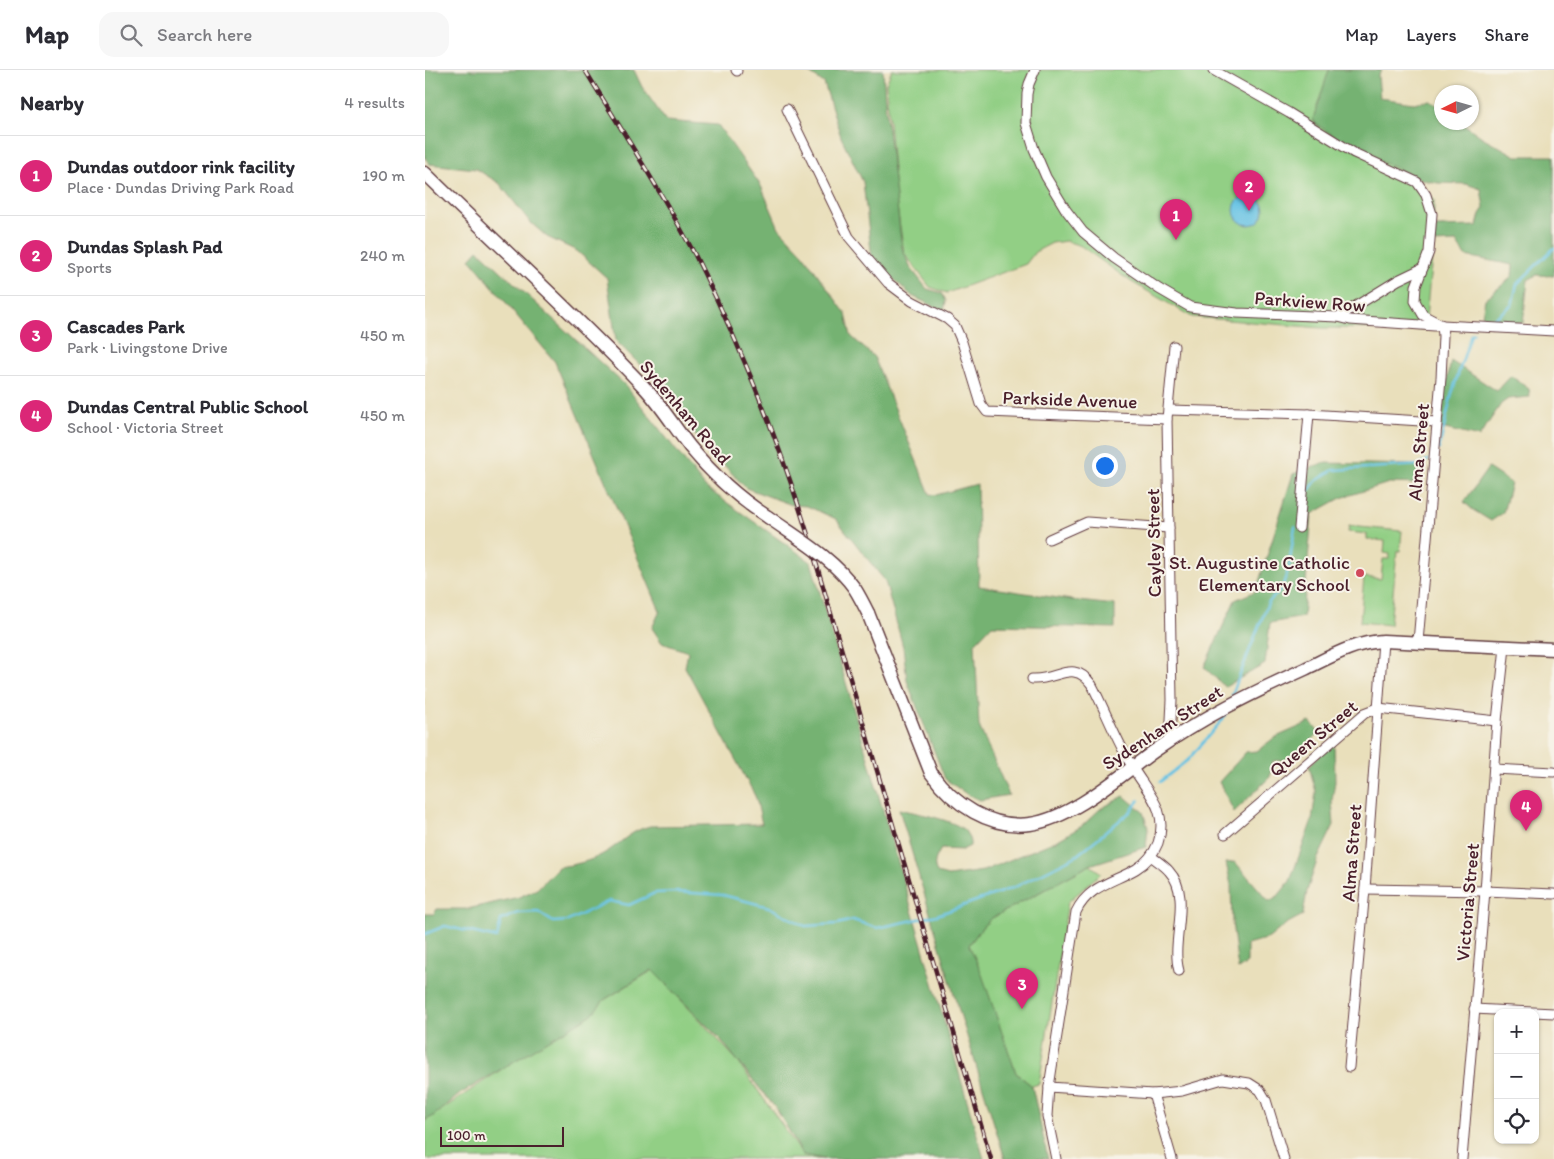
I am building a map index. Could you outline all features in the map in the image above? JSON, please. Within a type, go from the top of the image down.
[{"type":"main road","name":"Sydenham Road","points":[[425,173],[579,322],[645,389],[716,477],[744,502],[769,517],[821,554],[839,570],[855,589],[868,613],[896,684]]},
{"type":"main road","name":"Sydenham Street","points":[[896,684],[931,773],[938,783],[953,798],[972,812],[1007,824],[1030,824],[1061,814],[1097,793],[1204,718],[1238,700],[1356,645],[1383,641],[1554,649]]},
{"type":"street","name":"Parkview Row","points":[[1035,70],[1027,94],[1025,123],[1046,177],[1066,210],[1083,232],[1121,263],[1178,301],[1190,307],[1205,310],[1338,317],[1350,320],[1435,326],[1554,331]]},
{"type":"street","points":[[1213,70],[1354,153],[1417,182],[1426,195],[1432,214],[1429,252],[1416,286],[1415,301],[1423,315],[1442,325]]},
{"type":"street","name":"Parkside Avenue","points":[[787,109],[849,237],[888,283],[912,301],[947,319],[955,326],[962,342],[981,404],[987,412],[1309,414],[1437,422]]},
{"type":"street","points":[[1338,317],[1398,280],[1423,268]]},
{"type":"street","name":"Alma Street","points":[[1418,642],[1437,422],[1443,336],[1442,325]]},
{"type":"street","name":"Cayley Street","points":[[1170,740],[1172,700],[1168,414],[1174,346]]},
{"type":"street","points":[[1299,528],[1309,414]]},
{"type":"street","points":[[1049,538],[1087,522],[1169,528]]},
{"type":"street","name":"Alma Street","points":[[1349,1066],[1365,889],[1383,641]]},
{"type":"street","name":"Victoria Street","points":[[1462,1159],[1485,891],[1497,721],[1505,647]]},
{"type":"street","points":[[1032,679],[1042,680],[1051,678],[1061,672],[1075,672],[1087,678],[1093,685],[1133,768],[1151,794],[1161,816],[1162,825],[1157,846],[1151,856],[1135,870],[1093,890],[1081,903],[1077,912],[1049,1087],[1047,1116],[1056,1159]]},
{"type":"street","name":"Queen Street","points":[[1225,834],[1365,713],[1378,708],[1497,721]]},
{"type":"street","points":[[1494,769],[1554,772]]},
{"type":"street","points":[[1151,856],[1170,872],[1179,890],[1181,902],[1176,952],[1179,971]]},
{"type":"street","points":[[1365,889],[1554,894]]},
{"type":"street","points":[[1475,1009],[1554,1013]]},
{"type":"street","points":[[1049,1087],[1153,1094],[1182,1090],[1223,1079],[1249,1083],[1260,1090],[1266,1100],[1283,1159]]},
{"type":"street","points":[[1153,1094],[1172,1159]]},
{"type":"green space","points":[[425,70],[634,70],[642,87],[666,121],[718,125],[761,186],[779,228],[800,250],[846,314],[851,336],[874,357],[930,494],[936,495],[977,484],[979,586],[1115,605],[1115,628],[992,625],[975,643],[979,726],[1009,795],[980,800],[968,795],[945,779],[907,681],[903,647],[885,581],[836,519],[807,506],[792,505],[746,488],[694,434],[669,394],[616,341],[607,278],[577,251],[547,237],[530,222],[499,183],[476,169],[429,164],[425,157]]},
{"type":"green space","points":[[805,70],[883,70],[902,247],[910,267],[927,289],[942,293],[946,301],[944,311],[912,296],[872,259],[863,182],[841,137],[824,83]]},
{"type":"green space","points":[[892,70],[1353,70],[1418,183],[1434,200],[1433,245],[1425,329],[1321,328],[1192,317],[1130,281],[1081,246],[1066,241],[1052,243],[1035,252],[1026,264],[947,293],[930,287],[904,253],[895,194],[886,84]]},
{"type":"green space","points":[[1329,70],[1382,70],[1378,76],[1380,98],[1414,103],[1430,100],[1434,103],[1434,130],[1472,130],[1516,156],[1554,156],[1554,276],[1537,275],[1528,280],[1523,323],[1487,320],[1482,315],[1485,299],[1512,277],[1513,265],[1465,256],[1456,242],[1433,243],[1436,227],[1477,226],[1480,214],[1484,208],[1481,189],[1466,184],[1438,183],[1423,180],[1357,151],[1316,124],[1313,119]]},
{"type":"green space","points":[[478,250],[625,385],[705,487],[811,562],[984,1159],[824,1159],[803,1155],[777,1110],[721,1040],[652,970],[604,1000],[591,1015],[460,1094],[432,1117],[425,1120],[425,914],[434,914],[437,909],[467,909],[519,897],[537,889],[558,867],[581,863],[598,857],[636,831],[650,826],[762,824],[756,798],[685,667],[688,652],[662,643],[652,628],[660,611],[555,362],[470,259]]},
{"type":"green space","points":[[1451,361],[1497,391],[1511,376],[1529,389],[1530,397],[1508,399],[1501,404],[1479,437],[1437,427]]},
{"type":"green space","points":[[1323,463],[1420,465],[1420,484],[1389,483],[1341,498],[1312,514],[1303,617],[1270,623],[1265,664],[1225,687],[1204,667],[1235,600],[1256,591],[1293,474]]},
{"type":"green space","points":[[1488,468],[1511,483],[1503,513],[1491,521],[1464,502]]},
{"type":"green space","points":[[1349,526],[1402,531],[1400,551],[1397,551],[1390,625],[1360,622],[1364,577],[1381,579],[1383,559],[1389,559],[1390,554],[1384,553],[1385,541],[1367,539],[1367,534],[1348,532]]},
{"type":"green space","points":[[1310,722],[1319,732],[1296,760],[1273,761],[1270,777],[1234,812],[1219,782],[1246,752],[1257,751],[1274,738]]},
{"type":"green space","points":[[1334,740],[1335,781],[1332,801],[1334,825],[1318,858],[1307,891],[1303,915],[1286,924],[1269,938],[1247,944],[1247,963],[1238,969],[1232,922],[1231,885],[1226,863],[1235,862],[1269,901],[1278,896],[1290,881],[1312,820],[1316,792],[1309,766]]},
{"type":"green space","points":[[1124,796],[1143,812],[1148,828],[1146,847],[1090,865],[992,918],[983,926],[969,945],[980,969],[1016,1073],[1032,1086],[1048,1159],[1005,1159],[899,809],[950,822],[966,832],[970,846],[962,850],[941,849],[936,858],[935,867],[937,873],[948,876],[983,871],[1058,840],[1082,826],[1100,809]]},
{"type":"green space","points":[[1090,865],[1101,873],[1068,902],[1039,1084],[1032,1086],[1016,1073],[969,945],[983,926],[992,918]]},
{"type":"green space","points":[[653,970],[736,1059],[803,1155],[824,1159],[425,1159],[425,1121],[604,1000]]},
{"type":"water","points":[[1249,195],[1255,196],[1263,204],[1263,216],[1255,224],[1249,225],[1243,224],[1235,216],[1234,210],[1235,204],[1243,196]]},
{"type":"waterway","points":[[1489,322],[1512,305],[1517,284],[1554,248]]},
{"type":"waterway","points":[[1439,449],[1452,393],[1471,334],[1474,333]]},
{"type":"waterway","points":[[1307,493],[1316,481],[1333,470],[1420,465],[1428,460]]},
{"type":"waterway","points":[[1232,695],[1268,603],[1282,588],[1289,566],[1295,527]]},
{"type":"waterway","points":[[1160,782],[1188,760],[1223,719],[1225,714]]},
{"type":"waterway","points":[[425,934],[445,926],[497,938],[501,920],[518,913],[538,912],[553,922],[568,921],[609,901],[629,905],[655,893],[676,892],[723,895],[769,907],[805,926],[837,924],[853,920],[877,928],[937,915],[1015,887],[1076,856],[1130,812],[1139,800]]},
{"type":"railway","points":[[585,70],[695,255],[757,391],[807,532],[991,1159]]},
{"type":"place","name":"Dundas Splash Pad","points":[[1249,211]]},
{"type":"place","name":"Dundas outdoor rink facility","points":[[1176,240]]},
{"type":"place","name":"St. Augustine Catholic Elementary School","points":[[1360,573]]},
{"type":"place","name":"Dundas Central Public School","points":[[1526,831]]},
{"type":"place","name":"Cascades Park","points":[[1022,1009]]}]
